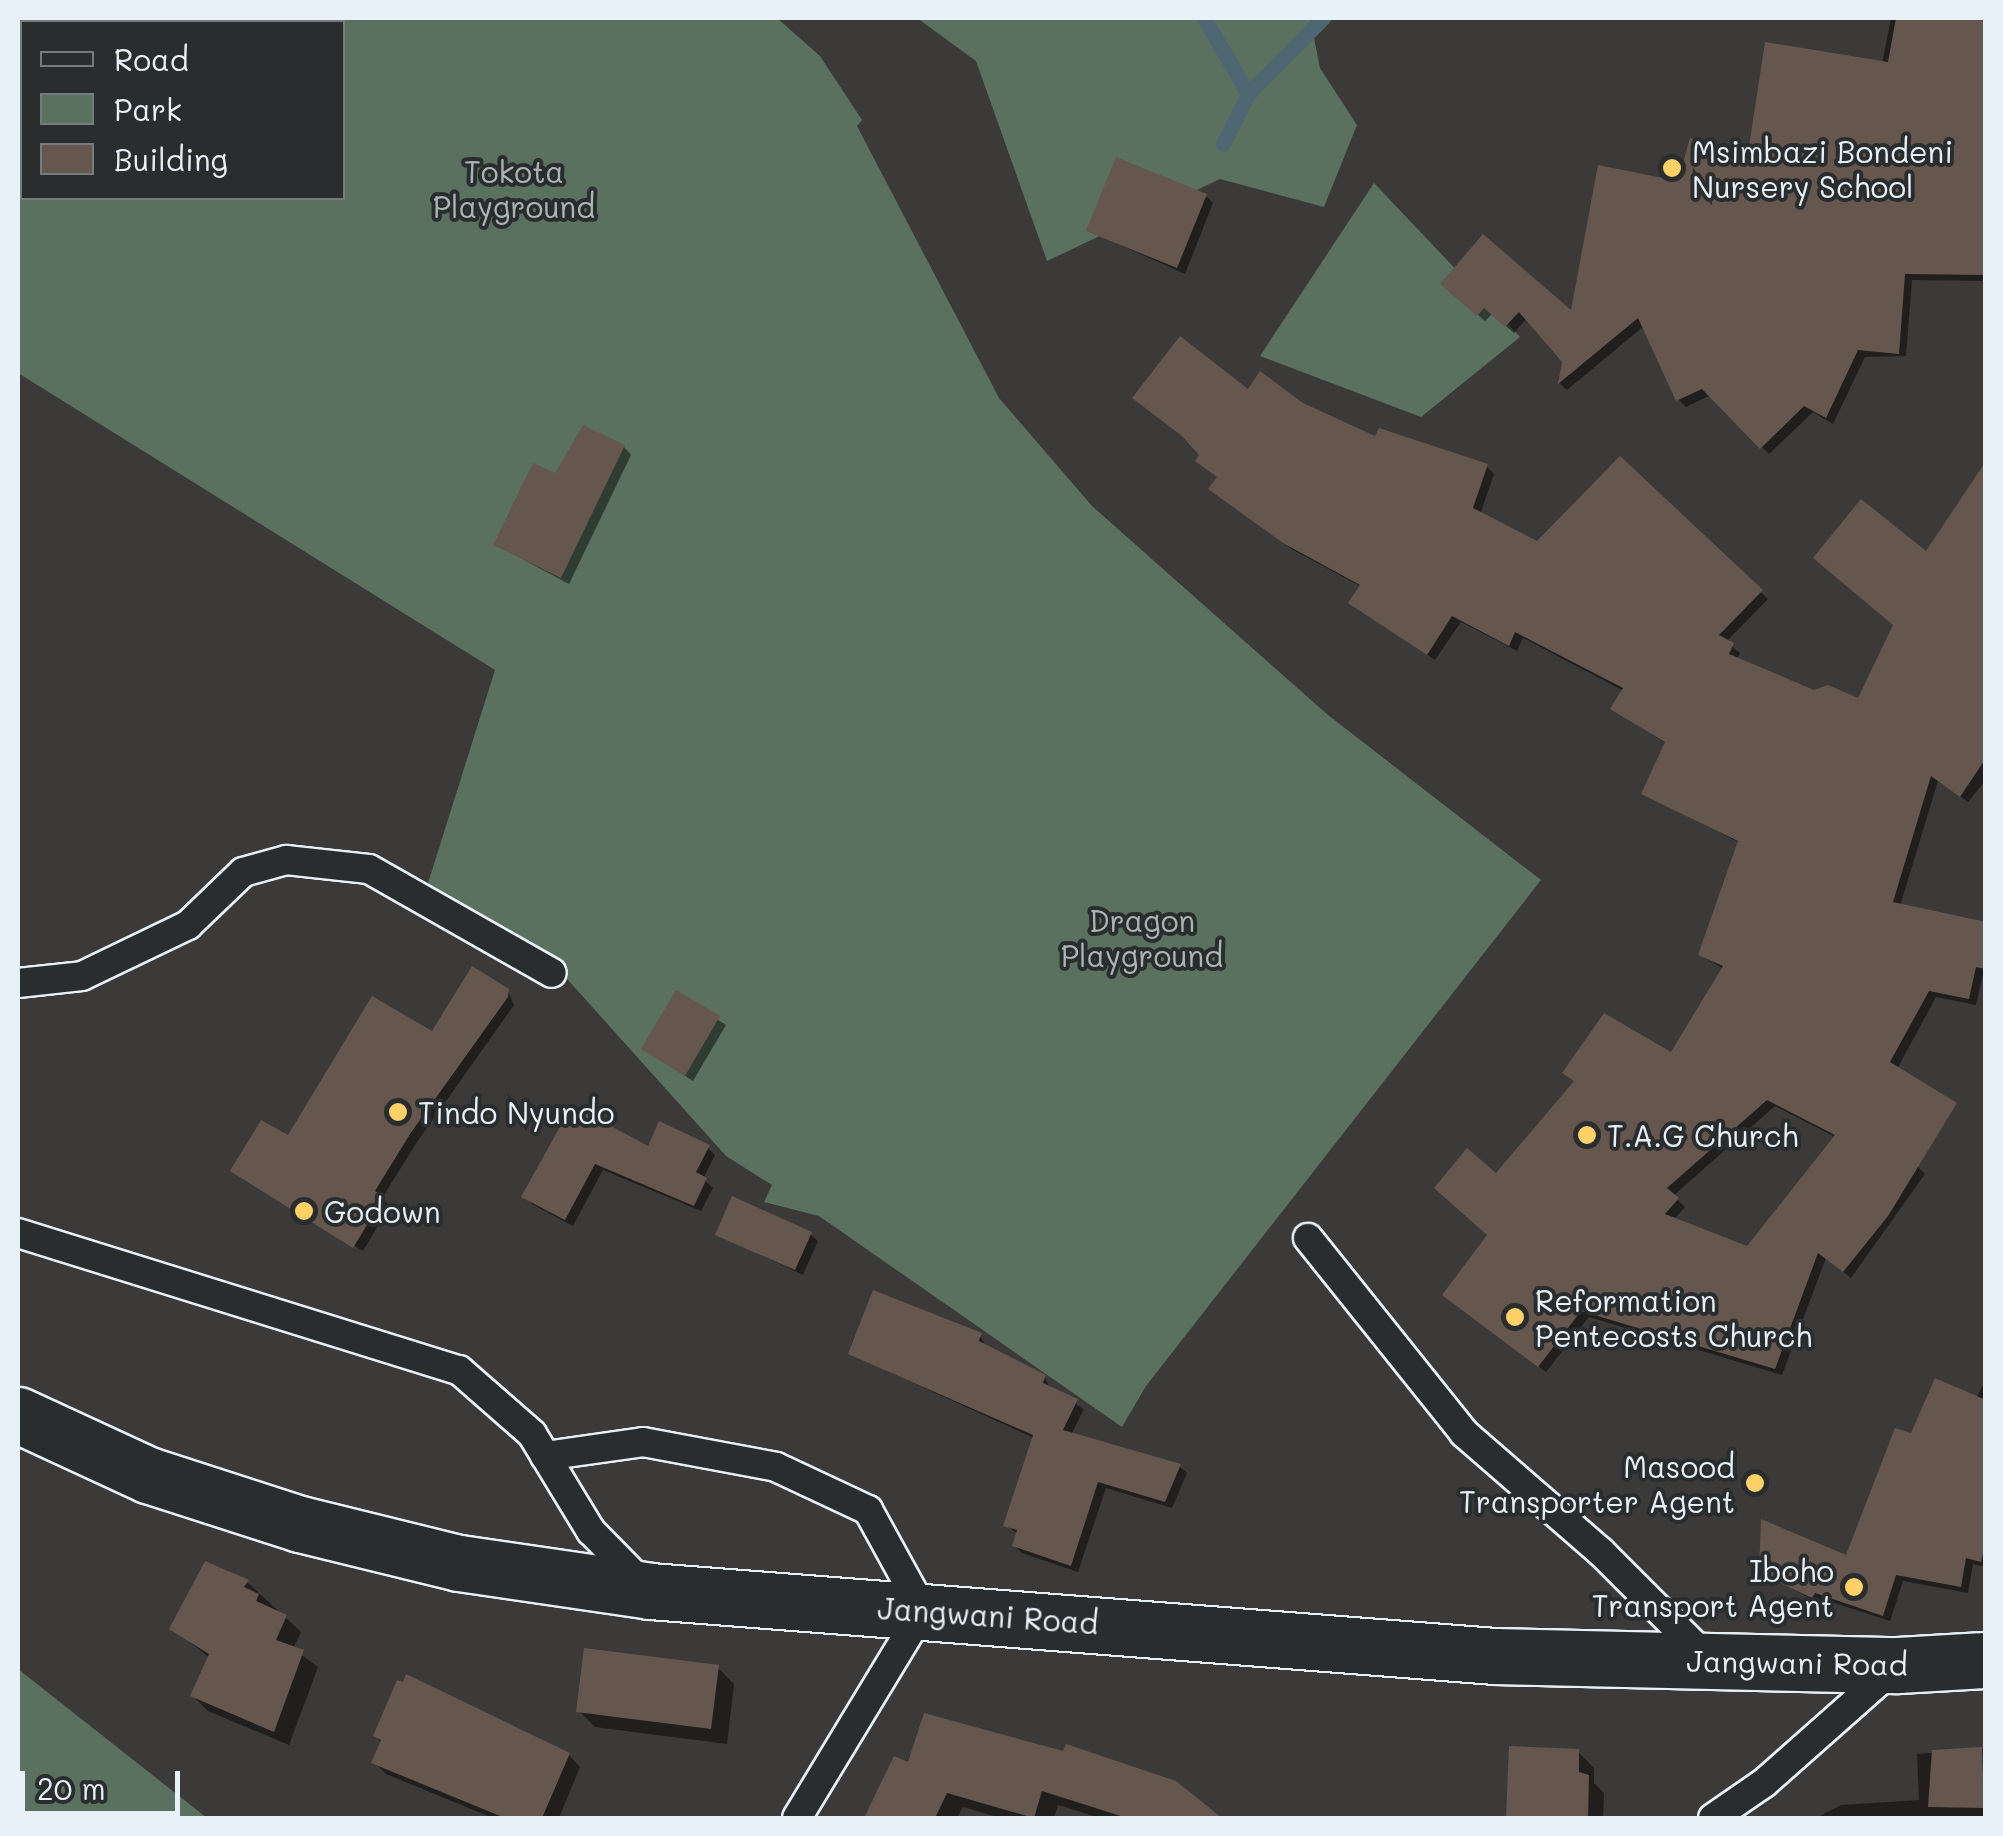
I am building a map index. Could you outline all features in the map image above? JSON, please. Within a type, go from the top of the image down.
[{"type":"street","name":"Jangwani Road","points":[[18,1415],[148,1474],[300,1524],[459,1562],[650,1591],[1494,1656],[1898,1665],[1986,1660]]},
{"type":"lane","points":[[18,983],[82,976],[188,925],[243,872],[286,860],[369,869],[552,973]]},
{"type":"lane","points":[[18,1233],[459,1370],[532,1434],[591,1530],[650,1591]]},
{"type":"lane","points":[[1308,1238],[1464,1433],[1601,1552],[1708,1660]]},
{"type":"lane","points":[[545,1456],[643,1442],[776,1466],[868,1510],[924,1610],[796,1818]]},
{"type":"lane","points":[[1713,1818],[1764,1783],[1898,1665]]},
{"type":"green space","points":[[18,18],[777,18],[820,56],[862,120],[857,126],[999,398],[1092,506],[1328,715],[1541,880],[1146,1386],[1122,1427],[819,1216],[764,1202],[772,1185],[726,1156],[542,951],[423,899],[495,670],[18,373]]},
{"type":"green space","points":[[917,18],[1310,18],[1320,68],[1357,125],[1324,207],[1220,179],[1047,261],[976,61]]},
{"type":"green space","points":[[1374,183],[1520,337],[1421,417],[1260,356]]},
{"type":"green space","points":[[18,1669],[207,1818],[18,1818]]},
{"type":"building","points":[[1896,18],[1986,18],[1986,275],[1905,274],[1899,354],[1858,350],[1826,418],[1804,406],[1760,449],[1702,389],[1676,401],[1638,318],[1558,384],[1562,362],[1519,312],[1505,327],[1484,308],[1477,316],[1440,284],[1483,234],[1571,310],[1598,165],[1678,181],[1690,138],[1748,153],[1765,42],[1888,62]]},
{"type":"building","points":[[1116,157],[1207,194],[1177,268],[1086,231]]},
{"type":"building","points":[[1180,336],[1248,389],[1260,371],[1303,403],[1375,436],[1379,428],[1488,464],[1473,508],[1537,541],[1620,456],[1763,590],[1719,635],[1734,643],[1729,654],[1814,690],[1828,685],[1858,698],[1893,625],[1813,558],[1861,499],[1926,551],[1986,461],[1986,758],[1960,797],[1931,776],[1893,902],[1986,922],[1986,969],[1976,967],[1969,999],[1929,991],[1890,1062],[1957,1103],[1888,1216],[1843,1272],[1818,1253],[1775,1369],[1581,1311],[1538,1367],[1442,1295],[1487,1235],[1434,1188],[1467,1148],[1496,1173],[1574,1081],[1562,1073],[1604,1013],[1671,1052],[1723,966],[1698,955],[1738,841],[1641,794],[1665,742],[1610,709],[1623,688],[1515,632],[1509,646],[1452,616],[1427,655],[1348,603],[1360,585],[1283,543],[1208,489],[1217,477],[1195,461],[1199,455],[1182,436],[1132,398]],"holes":[[[1767,1100],[1835,1135],[1747,1246],[1665,1214],[1679,1198],[1667,1188]]]},
{"type":"building","points":[[583,425],[625,445],[561,578],[493,545],[533,463],[555,473]]},
{"type":"building","points":[[472,966],[509,989],[508,997],[410,1134],[375,1191],[384,1197],[353,1248],[230,1171],[261,1120],[288,1135],[372,996],[432,1031]]},
{"type":"building","points":[[676,990],[720,1016],[685,1076],[641,1049]]},
{"type":"building","points":[[572,1105],[648,1146],[659,1121],[710,1145],[696,1172],[707,1178],[694,1206],[595,1164],[565,1220],[521,1197]]},
{"type":"building","points":[[732,1196],[812,1232],[795,1270],[715,1235]]},
{"type":"building","points":[[873,1290],[982,1333],[979,1341],[1046,1375],[1043,1383],[1078,1399],[1063,1430],[1181,1464],[1165,1502],[1098,1482],[1071,1566],[1012,1546],[1017,1530],[1003,1526],[1033,1435],[848,1354]]},
{"type":"building","points":[[1935,1378],[1986,1400],[1986,1540],[1981,1562],[1966,1558],[1961,1587],[1896,1575],[1883,1616],[1815,1593],[1812,1598],[1759,1573],[1761,1519],[1846,1555],[1895,1428],[1911,1433]]},
{"type":"building","points":[[205,1561],[249,1580],[244,1587],[259,1594],[256,1601],[287,1615],[276,1640],[304,1650],[274,1732],[190,1696],[209,1654],[169,1629]]},
{"type":"building","points":[[584,1648],[719,1665],[711,1729],[576,1712]]},
{"type":"building","points":[[406,1674],[570,1753],[542,1818],[505,1818],[371,1763],[381,1740],[373,1736],[397,1680],[403,1682]]},
{"type":"building","points":[[924,1713],[1063,1751],[1066,1744],[1176,1781],[1222,1818],[1127,1818],[1042,1791],[1034,1818],[947,1793],[935,1818],[864,1818],[894,1756],[908,1762]]},
{"type":"building","points":[[1509,1746],[1579,1749],[1579,1772],[1589,1775],[1588,1818],[1506,1818]]},
{"type":"building","points":[[1982,1747],[1984,1808],[1928,1807],[1932,1750]]},
{"type":"waterway","points":[[1204,18],[1248,94]]},
{"type":"waterway","points":[[1223,144],[1248,94],[1323,18]]},
{"type":"place","name":"Msimbazi Bondeni Nursery School","points":[[1672,168]]},
{"type":"place","name":"Tindo Nyundo","points":[[398,1112]]},
{"type":"place","name":"T.A.G Church","points":[[1587,1135]]},
{"type":"place","name":"Godown","points":[[304,1211]]},
{"type":"place","name":"Reformation Pentecosts Church","points":[[1515,1317]]},
{"type":"place","name":"Masood Transporter Agent","points":[[1755,1483]]},
{"type":"place","name":"Iboho Transport Agent","points":[[1854,1587]]},
{"type":"park label","name":"Tokota Playground","points":[[514,188]]},
{"type":"park label","name":"Dragon Playground","points":[[1142,937]]}]
